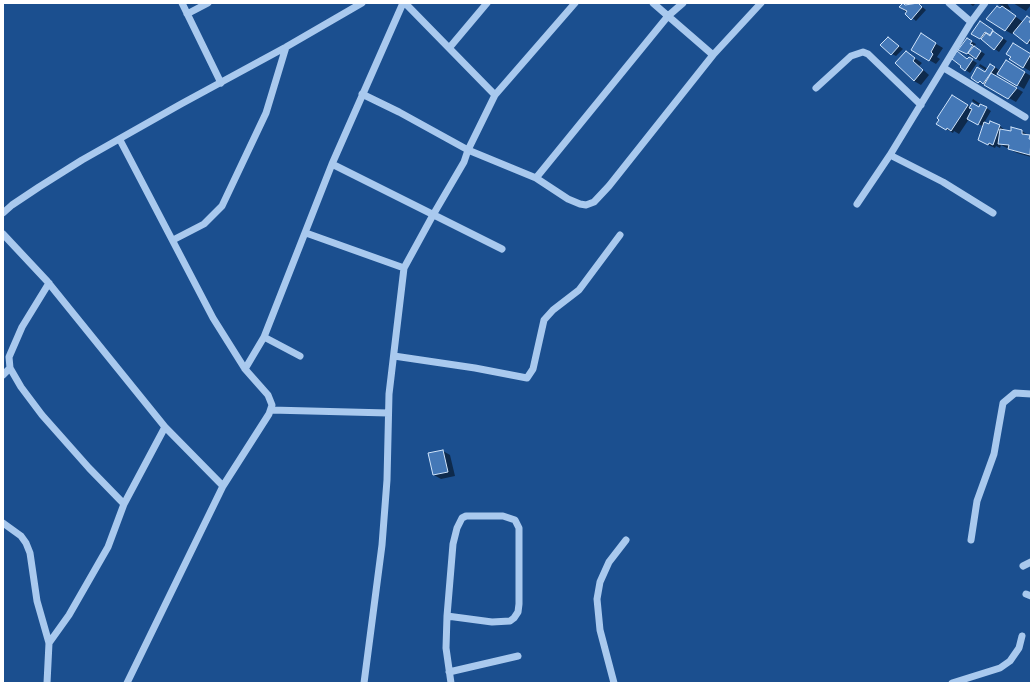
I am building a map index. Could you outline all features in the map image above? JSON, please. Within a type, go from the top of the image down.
[{"type":"street","points":[[182,3],[221,83]]},
{"type":"street","points":[[187,14],[208,3]]},
{"type":"street","points":[[3,213],[12,204],[53,178],[181,104],[286,47],[362,3]]},
{"type":"street","points":[[245,369],[264,337],[332,164],[404,3],[450,47],[495,95]]},
{"type":"street","points":[[450,47],[487,3]]},
{"type":"street","points":[[364,683],[382,545],[387,480],[388,413],[404,268],[464,162],[468,150],[495,95],[575,3]]},
{"type":"street","points":[[653,3],[712,55]]},
{"type":"street","points":[[536,178],[668,16],[683,3]]},
{"type":"street","points":[[362,94],[411,118],[468,150],[536,178],[568,199],[580,204],[594,202],[712,55],[761,3]]},
{"type":"street","points":[[949,3],[971,22]]},
{"type":"street","points":[[857,204],[890,155],[971,22],[985,3]]},
{"type":"street","points":[[173,240],[204,224],[222,206],[266,113],[286,47]]},
{"type":"street","points":[[816,88],[851,56],[862,52],[868,54],[921,105]]},
{"type":"street","points":[[944,68],[1025,117]]},
{"type":"street","points":[[120,140],[213,318],[245,369],[268,395],[271,401],[271,410],[222,486],[127,683]]},
{"type":"street","points":[[890,155],[943,182],[993,213]]},
{"type":"street","points":[[332,164],[502,248]]},
{"type":"street","points":[[306,233],[404,268]]},
{"type":"street","points":[[3,234],[49,283],[165,426],[222,486]]},
{"type":"street","points":[[394,356],[475,368],[526,378],[533,369],[544,320],[553,310],[579,290],[620,235]]},
{"type":"street","points":[[49,283],[22,327],[9,357],[10,368],[21,387],[42,415],[89,468],[124,504]]},
{"type":"street","points":[[264,337],[300,356]]},
{"type":"street","points":[[3,375],[10,368]]},
{"type":"street","points":[[972,540],[977,501],[994,454],[1002,403],[1015,393],[1031,394]]},
{"type":"street","points":[[271,410],[388,413]]},
{"type":"street","points":[[49,643],[69,615],[108,547],[124,504],[165,426]]},
{"type":"street","points":[[447,616],[492,622],[510,621],[514,618],[518,612],[519,604],[519,528],[515,520],[503,516],[466,516],[462,518],[457,528],[453,544],[447,616],[446,648],[451,683]]},
{"type":"street","points":[[3,523],[21,536],[30,553],[37,601],[49,643],[47,683]]},
{"type":"street","points":[[614,683],[600,630],[597,599],[600,582],[609,562],[626,540]]},
{"type":"street","points":[[1023,566],[1031,562]]},
{"type":"street","points":[[952,683],[979,676],[1000,668],[1010,661],[1019,648],[1022,636]]},
{"type":"street","points":[[449,672],[518,656]]},
{"type":"building","points":[[903,3],[905,5],[918,3],[922,7],[911,20],[905,14],[907,11],[899,7]]},
{"type":"building","points":[[997,6],[1000,8],[1002,6],[1016,16],[1005,31],[986,19]]},
{"type":"building","points":[[1027,16],[1031,19],[1029,22],[1031,23],[1031,38],[1027,44],[1013,33]]},
{"type":"building","points":[[980,21],[993,30],[990,35],[985,32],[980,39],[971,34]]},
{"type":"building","points":[[993,31],[1003,38],[994,50],[981,39],[986,33],[990,36]]},
{"type":"building","points":[[921,33],[936,43],[931,52],[933,54],[929,61],[911,50]]},
{"type":"building","points":[[888,37],[899,46],[891,55],[880,45]]},
{"type":"building","points":[[967,38],[972,41],[970,44],[973,45],[967,54],[958,50]]},
{"type":"building","points":[[1013,43],[1031,54],[1023,68],[1009,59],[1011,57],[1006,54]]},
{"type":"building","points":[[974,46],[981,51],[976,59],[968,53]]},
{"type":"building","points":[[906,51],[915,58],[913,61],[923,70],[914,81],[895,63]]},
{"type":"building","points":[[957,51],[967,59],[969,57],[973,59],[965,71],[952,59]]},
{"type":"building","points":[[1006,60],[1025,72],[1017,86],[997,74]]},
{"type":"building","points":[[990,64],[995,67],[983,84],[980,81],[978,83],[971,78],[977,67],[985,72]]},
{"type":"building","points":[[991,73],[1017,88],[1008,99],[984,85]]},
{"type":"building","points":[[952,95],[968,105],[951,131],[947,128],[946,130],[936,124],[939,120],[937,118]]},
{"type":"building","points":[[972,103],[979,107],[980,104],[987,107],[978,125],[967,119],[972,109],[969,108]]},
{"type":"building","points":[[990,121],[1000,125],[993,145],[989,143],[988,145],[978,140],[984,122],[989,124]]},
{"type":"building","points":[[1011,127],[1022,130],[1022,134],[1030,135],[1030,155],[1008,149],[1009,145],[998,144],[1000,129],[1011,131]]},
{"type":"building","points":[[443,450],[448,472],[433,475],[428,453]]}]
